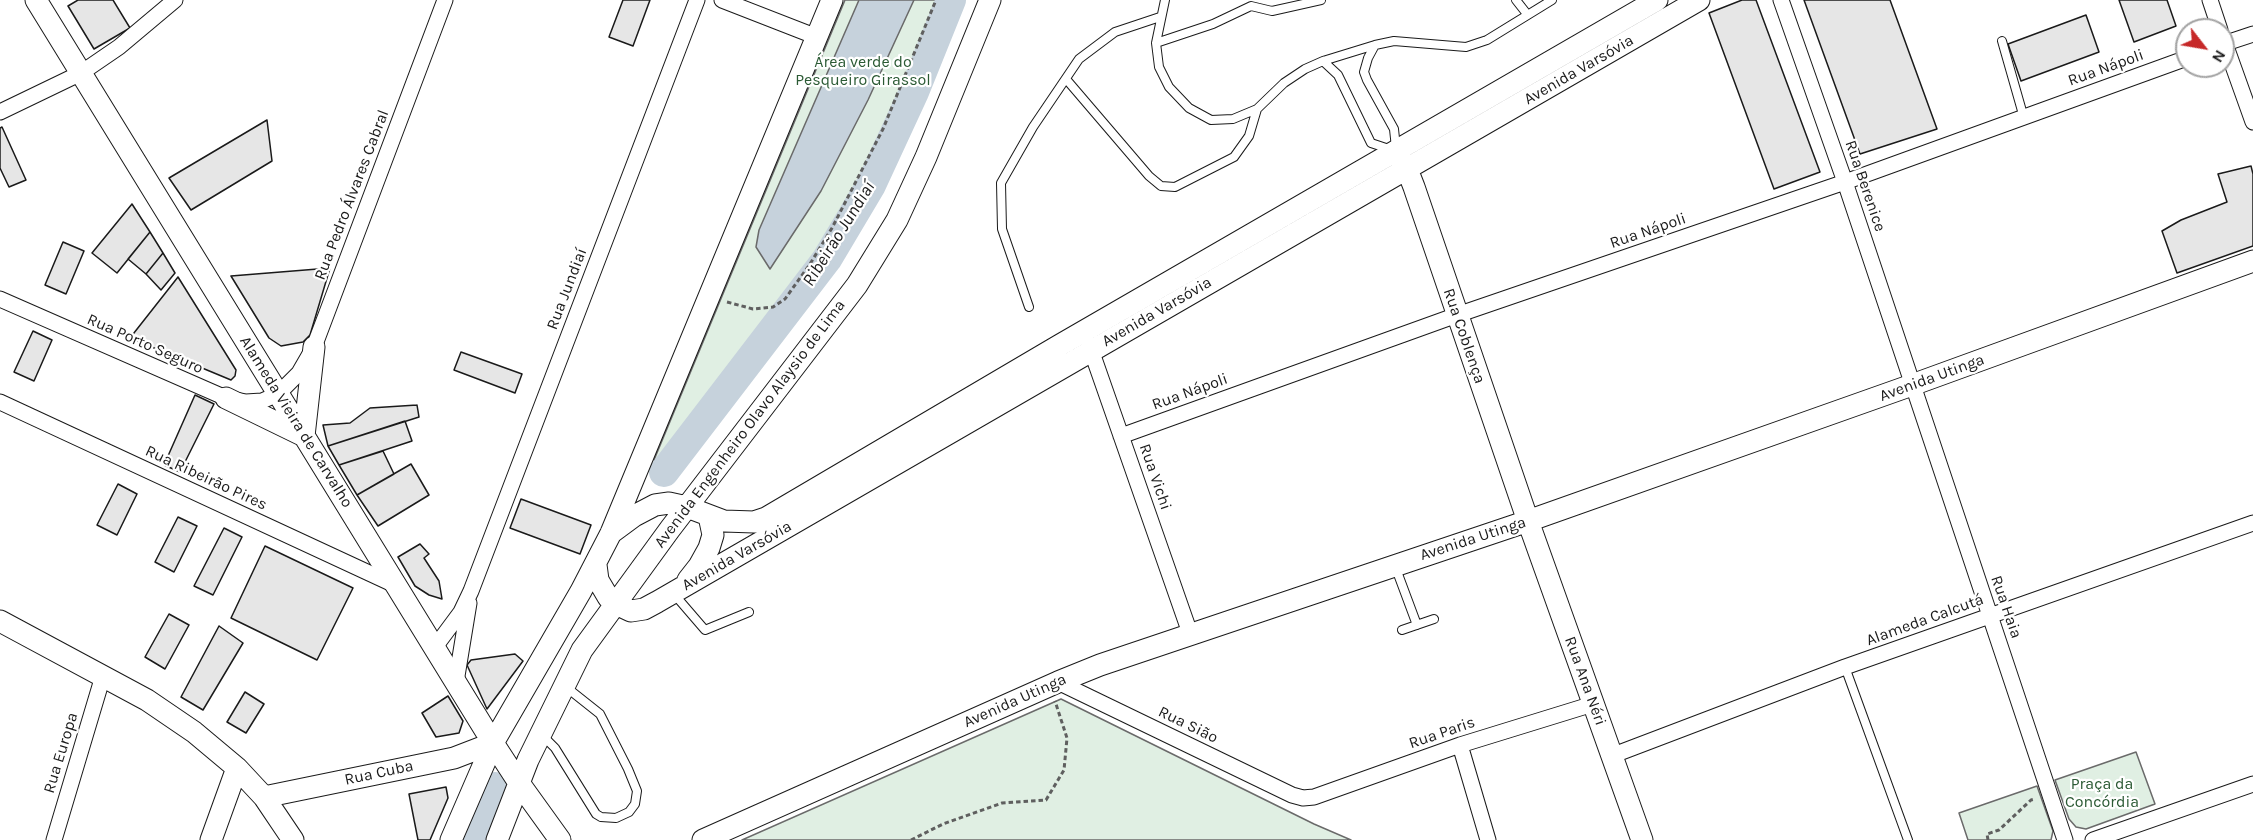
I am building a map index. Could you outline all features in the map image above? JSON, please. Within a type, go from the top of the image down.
[{"type":"main road","name":"Alameda Vieira de Carvalho","points":[[36,0],[493,743],[560,840]]},
{"type":"main road","points":[[451,840],[493,743],[596,565],[611,533],[832,0]]},
{"type":"main road","name":"Avenida Engenheiro Olavo Alaysio de Lima","points":[[497,840],[540,732],[582,650],[614,603],[856,285],[897,220],[926,157],[990,0]]},
{"type":"main road","name":"Avenida Varsóvia","points":[[1402,160],[1658,0]]},
{"type":"main road","name":"Avenida Varsóvia","points":[[611,533],[634,516],[655,505],[669,503],[737,523],[766,519],[1087,341],[1402,160],[1699,0]]},
{"type":"main road","name":"Rua Coblença","points":[[1402,160],[1528,521]]},
{"type":"main road","name":"Avenida Utinga","points":[[703,840],[1054,683],[1528,521],[2253,261]]},
{"type":"main road","name":"Avenida Varsóvia","points":[[614,603],[631,611],[644,609],[1087,341]]},
{"type":"main road","points":[[226,399],[304,436],[314,347]]},
{"type":"main road","points":[[676,591],[699,566],[709,548],[713,535],[709,516]]},
{"type":"main road","name":"Rua Ana Néri","points":[[1528,521],[1642,840]]},
{"type":"main road","points":[[596,565],[598,580],[614,603]]},
{"type":"main road","points":[[0,621],[147,700],[185,726],[237,768],[264,797],[293,840]]},
{"type":"main road","name":"Rua Cuba","points":[[264,797],[454,758],[493,743]]},
{"type":"main road","points":[[211,840],[237,768]]},
{"type":"street","points":[[0,112],[81,73],[119,47],[175,0]]},
{"type":"street","name":"Rua Pedro Álvares Cabral","points":[[278,394],[299,373],[314,347],[445,0]]},
{"type":"street","name":"Rua Jundiaí","points":[[435,647],[461,612],[471,591],[697,0]]},
{"type":"street","points":[[722,0],[817,36]]},
{"type":"street","name":"Rua Berenice","points":[[1781,0],[1845,182],[1912,385]]},
{"type":"street","points":[[2210,0],[2216,18]]},
{"type":"street","points":[[2235,37],[2253,34]]},
{"type":"street","name":"Rua Nápoli","points":[[1121,435],[1457,315],[1845,182],[2175,62]]},
{"type":"street","points":[[2235,72],[2253,122]]},
{"type":"street","name":"Rua Porto Seguro","points":[[0,299],[226,399],[246,402],[262,401],[278,394]]},
{"type":"street","name":"Rua Vichi","points":[[1087,341],[1191,636]]},
{"type":"street","name":"Rua Haia","points":[[1912,385],[2065,840]]},
{"type":"street","name":"Rua Ribeirão Pires","points":[[0,402],[397,586]]},
{"type":"street","name":"Alameda Calcutá","points":[[1611,756],[1845,667],[2253,523]]},
{"type":"street","name":"Rua Jundiaí","points":[[456,682],[471,591]]},
{"type":"street","name":"Rua Europa","points":[[54,840],[103,676]]},
{"type":"street","name":"Rua Sião","points":[[1054,683],[1292,795],[1303,798]]},
{"type":"street","name":"Rua Paris","points":[[1303,798],[1314,797],[1460,745],[1593,704]]},
{"type":"street","points":[[1460,745],[1488,840]]},
{"type":"street","points":[[2093,840],[2253,784]]},
{"type":"lane","points":[[1166,0],[1160,17],[1156,43],[1159,67],[1169,87],[1189,108],[1211,120],[1233,119],[1257,109],[1284,83],[1323,61],[1394,41],[1466,47],[1487,40],[1552,0]]},
{"type":"lane","points":[[1156,43],[1213,24],[1251,3],[1272,11],[1321,0]]},
{"type":"lane","points":[[1516,0],[1527,14]]},
{"type":"lane","points":[[1029,307],[1002,229],[1001,183],[1033,128],[1079,59],[1115,32],[1160,17]]},
{"type":"lane","points":[[2002,41],[2024,118]]},
{"type":"lane","points":[[1375,45],[1364,72],[1394,129],[1402,160]]},
{"type":"lane","points":[[1323,61],[1338,75],[1371,143],[1402,160]]},
{"type":"lane","points":[[1066,79],[1149,177],[1161,186],[1175,187],[1234,158],[1249,136],[1257,109]]},
{"type":"lane","points":[[1395,565],[1417,625]]},
{"type":"lane","points":[[676,591],[705,630],[749,612]]},
{"type":"lane","points":[[1402,630],[1434,619]]},
{"type":"lane","points":[[1845,667],[1908,840]]},
{"type":"lane","points":[[540,732],[555,748],[596,814],[601,817],[616,818],[629,812],[635,804],[637,791],[610,732],[600,714],[563,685]]},
{"type":"path","points":[[724,302],[753,309],[773,307],[785,299],[810,264],[832,228],[882,129],[936,0]]},
{"type":"path","points":[[911,840],[943,824],[1002,803],[1046,800],[1064,770],[1067,738],[1054,683]]},
{"type":"path","points":[[1988,840],[1987,834],[1999,830],[2031,800],[2049,794]]},
{"type":"green space","name":"Área verde do Pesqueiro Girassol","points":[[845,0],[941,0],[884,137],[825,251],[661,462],[654,460]]},
{"type":"green space","points":[[1061,699],[1351,840],[742,840]]},
{"type":"green space","name":"Praça da Concórdia","points":[[2136,752],[2155,804],[2086,829],[2076,827],[2069,819],[2055,780]]},
{"type":"green space","name":"Praça da Concórdia","points":[[2037,786],[2053,831],[2051,840],[1968,840],[1959,813]]},
{"type":"shaded area","points":[[859,0],[914,0],[868,100],[821,191],[770,269],[756,247],[759,230]]},
{"type":"building","points":[[78,0],[113,0],[130,28],[94,49],[68,6]]},
{"type":"building","points":[[623,0],[650,0],[633,46],[609,37]]},
{"type":"building","points":[[1742,0],[1756,0],[1820,172],[1774,189],[1709,13]]},
{"type":"building","points":[[1804,0],[1890,0],[1937,129],[1860,154]]},
{"type":"building","points":[[2119,0],[2167,0],[2175,26],[2134,42]]},
{"type":"building","points":[[2086,15],[2099,52],[2021,81],[2008,44]]},
{"type":"building","points":[[267,120],[272,161],[191,210],[169,178]]},
{"type":"building","points":[[2,127],[26,180],[9,187],[0,168],[0,128]]},
{"type":"building","points":[[2251,166],[2253,246],[2177,273],[2162,231],[2181,220],[2227,202],[2218,174]]},
{"type":"building","points":[[132,204],[150,232],[117,273],[92,253]]},
{"type":"building","points":[[150,232],[163,253],[146,274],[128,259]]},
{"type":"building","points":[[63,242],[84,251],[66,294],[45,285]]},
{"type":"building","points":[[163,253],[175,273],[161,290],[146,274]]},
{"type":"building","points":[[330,268],[310,335],[303,342],[281,346],[269,338],[231,276]]},
{"type":"building","points":[[178,277],[236,370],[231,380],[130,338]]},
{"type":"building","points":[[33,331],[52,340],[34,381],[14,372]]},
{"type":"building","points":[[461,352],[522,374],[515,393],[454,370]]},
{"type":"building","points":[[195,395],[214,404],[180,472],[164,465]]},
{"type":"building","points":[[417,405],[419,417],[328,446],[323,425],[350,423],[370,408]]},
{"type":"building","points":[[405,421],[412,441],[339,465],[328,446]]},
{"type":"building","points":[[383,451],[394,474],[357,495],[339,465]]},
{"type":"building","points":[[411,464],[429,495],[378,526],[357,495]]},
{"type":"building","points":[[118,484],[137,494],[117,535],[97,525]]},
{"type":"building","points":[[521,499],[591,525],[580,554],[510,528]]},
{"type":"building","points":[[178,517],[197,526],[174,572],[155,562]]},
{"type":"building","points":[[224,528],[242,537],[213,595],[194,586]]},
{"type":"building","points":[[420,544],[429,554],[424,558],[439,581],[442,599],[429,595],[415,586],[398,557]]},
{"type":"building","points":[[265,546],[353,588],[317,660],[231,618]]},
{"type":"building","points":[[169,614],[189,625],[165,669],[145,657]]},
{"type":"building","points":[[219,626],[243,643],[203,710],[181,697]]},
{"type":"building","points":[[515,654],[523,661],[487,709],[467,665],[471,660]]},
{"type":"building","points":[[245,692],[264,704],[246,733],[227,722]]},
{"type":"building","points":[[448,696],[463,721],[459,733],[436,737],[422,713]]},
{"type":"building","points":[[446,787],[448,798],[430,840],[418,840],[409,794]]},
{"type":"waterway","name":"Ribeirão Jundiaí","points":[[664,472],[827,259],[871,185],[914,92],[951,0]]},
{"type":"waterway","name":"Ribeirão Jundiaí","points":[[474,840],[495,787]]}]
